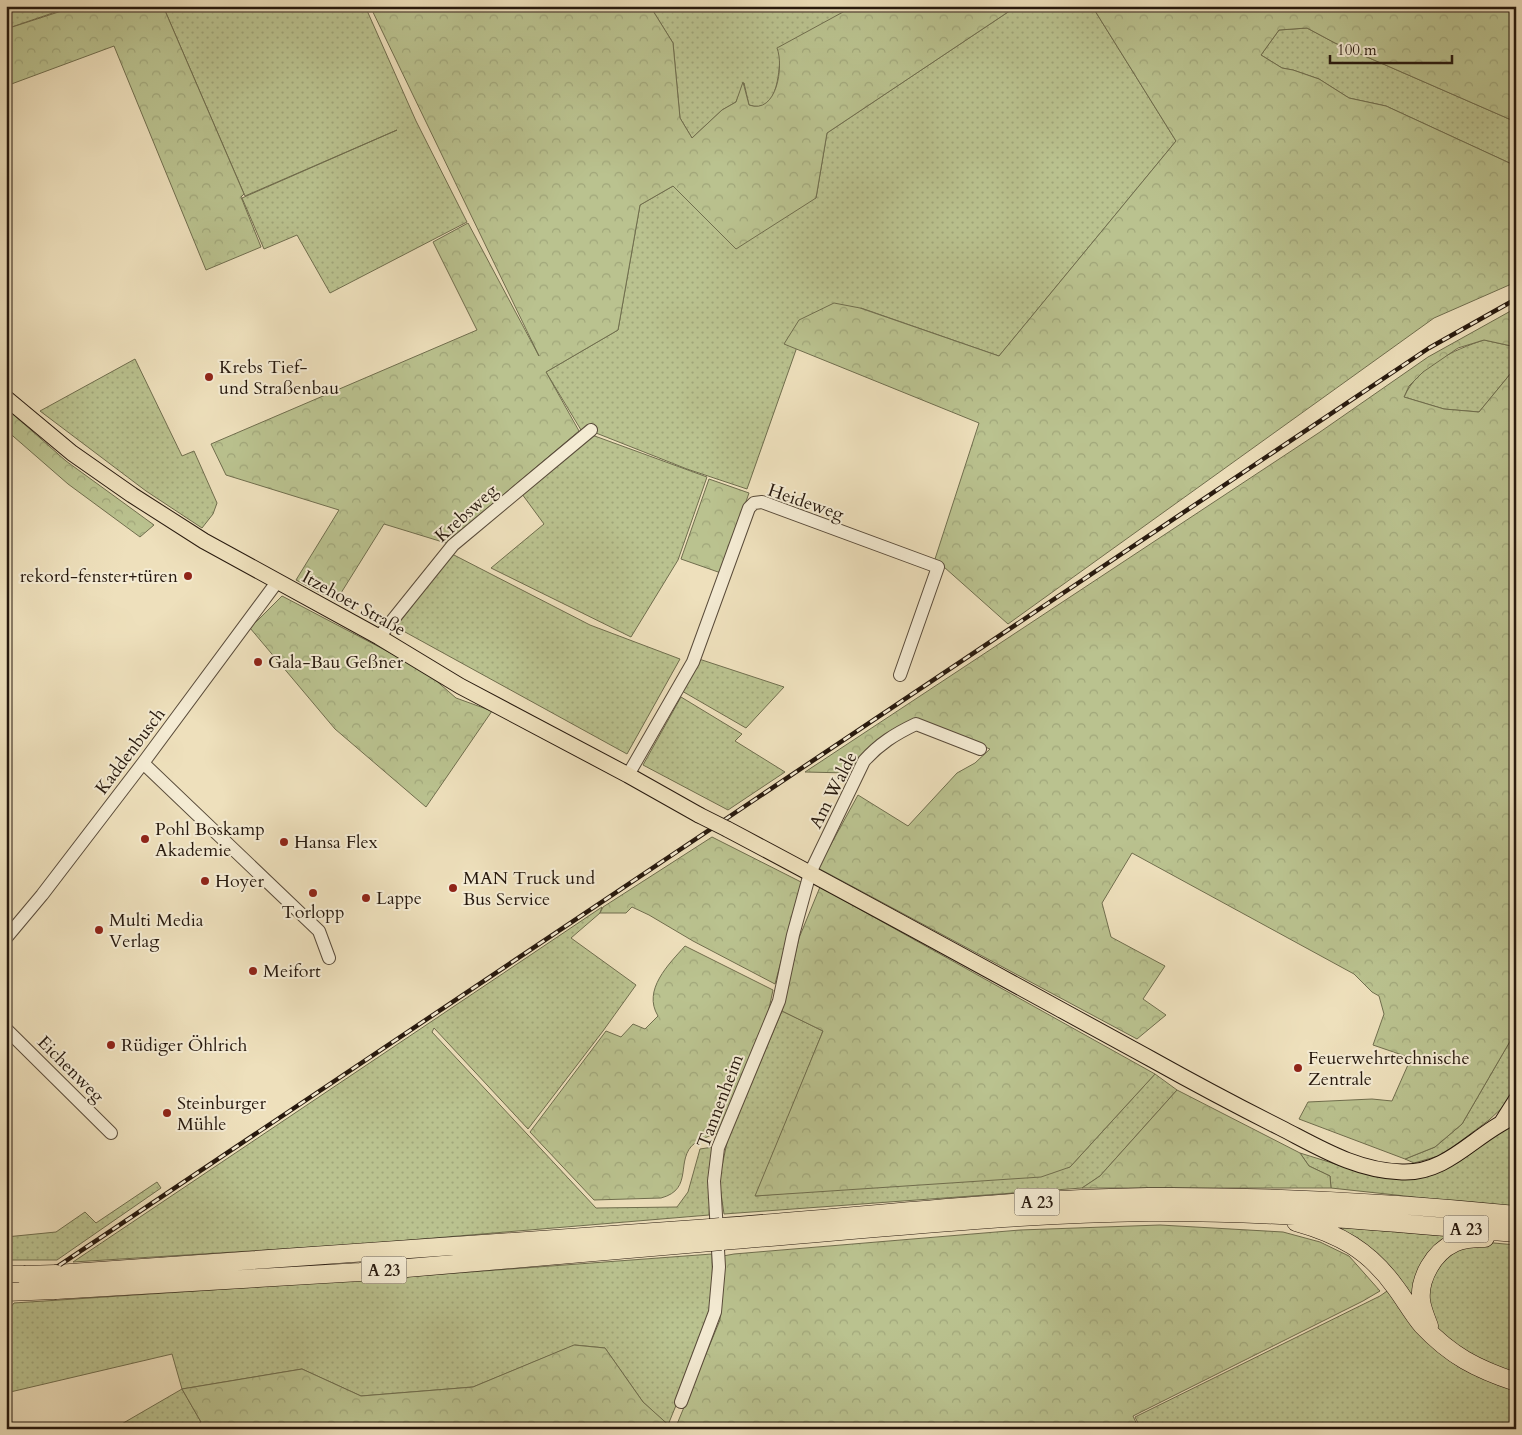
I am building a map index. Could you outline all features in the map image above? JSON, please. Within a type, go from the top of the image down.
[{"type":"highway","name":"A 23","points":[[716,1234],[967,1206],[1147,1197],[1264,1198],[1346,1202],[1516,1215]]},
{"type":"highway","name":"A 23","points":[[6,1292],[56,1282],[716,1234],[1148,1212],[1264,1214],[1356,1219],[1516,1233]]},
{"type":"highway","points":[[1264,1214],[1333,1234],[1353,1245],[1385,1274],[1423,1325],[1455,1354],[1476,1368],[1516,1382]]},
{"type":"highway","points":[[1436,1337],[1429,1326],[1421,1301],[1421,1288],[1431,1264],[1441,1252],[1455,1242],[1471,1238],[1516,1237]]},
{"type":"highway","name":"A 23","points":[[6,1275],[24,1275],[56,1282]]},
{"type":"main road","name":"Itzehoer Straße","points":[[6,398],[72,453],[132,495],[204,541],[277,582],[327,607],[460,686],[810,873],[1230,1103],[1345,1161],[1378,1170],[1404,1172],[1424,1170],[1455,1156],[1509,1119]]},
{"type":"main road","points":[[1509,1119],[1516,1100]]},
{"type":"street","name":"Krebsweg","points":[[379,637],[453,545],[591,430]]},
{"type":"street","name":"Heideweg","points":[[628,775],[693,662],[749,508],[754,503],[762,502],[938,568],[900,675]]},
{"type":"street","name":"Kaddenbusch","points":[[6,938],[42,895],[144,763],[277,582]]},
{"type":"street","name":"Am Walde","points":[[810,873],[864,761],[878,746],[916,724],[980,749]]},
{"type":"street","points":[[144,763],[319,931],[330,958]]},
{"type":"street","name":"Tannenheim","points":[[681,1402],[717,1304],[719,1267],[714,1181],[718,1148],[779,1001],[793,936],[810,873]]},
{"type":"street","name":"Eichenweg","points":[[6,1028],[112,1134]]},
{"type":"green space","points":[[6,6],[73,6],[6,29]]},
{"type":"green space","points":[[77,6],[163,6],[244,194],[241,197],[261,247],[206,270],[114,46],[6,86],[6,29]]},
{"type":"green space","points":[[163,6],[365,6],[416,121],[467,222],[330,293],[297,235],[264,249],[242,198],[397,130],[245,196]]},
{"type":"green space","points":[[370,6],[650,6],[673,43],[680,118],[692,138],[722,110],[736,102],[743,82],[749,105],[759,106],[766,103],[772,96],[779,77],[780,66],[777,48],[854,6],[1017,6],[827,133],[816,198],[736,249],[673,186],[640,205],[618,330],[546,372],[579,431],[446,543],[384,524],[336,601],[296,580],[339,510],[226,475],[211,444],[477,330],[433,242],[468,223],[539,356]]},
{"type":"green space","points":[[650,6],[854,6],[780,56],[775,91],[766,104],[758,107],[749,105],[744,83],[736,102],[722,110],[692,138],[680,118],[673,43]]},
{"type":"green space","points":[[1017,6],[1092,6],[1176,141],[999,356],[861,308],[797,347],[747,489],[687,469],[596,433],[581,430],[546,372],[618,330],[640,205],[673,186],[816,198],[827,133]]},
{"type":"green space","points":[[1092,6],[1516,6],[1516,122],[1335,43],[1307,28],[1279,30],[1261,55],[1282,68],[1319,79],[1349,98],[1386,106],[1516,166],[1516,282],[1434,318],[1008,624],[935,559],[979,423],[784,344],[799,320],[834,303],[860,308],[999,356],[1176,141]]},
{"type":"green space","points":[[1307,28],[1335,43],[1516,122],[1516,166],[1386,106],[1349,98],[1319,79],[1282,68],[1261,55],[1279,30]]},
{"type":"green space","points":[[1516,308],[1516,347],[1484,340],[1458,348],[1423,372],[1409,386],[1404,397],[1444,409],[1479,412],[1516,367],[1516,1031],[1462,1124],[1435,1147],[1405,1159],[1299,1119],[1308,1102],[1372,1099],[1392,1101],[1411,1058],[1373,1045],[1384,1014],[1379,996],[1372,992],[1354,974],[1132,853],[1102,903],[1111,937],[1165,966],[1143,999],[1166,1015],[1137,1039],[818,868],[858,795],[908,826],[957,773],[975,763],[990,749],[914,719],[873,745],[848,773],[805,772],[1320,432],[1428,357]]},
{"type":"green space","points":[[1484,340],[1516,347],[1516,367],[1479,412],[1444,409],[1404,397],[1410,386],[1427,368],[1449,354]]},
{"type":"green space","points":[[135,359],[182,456],[194,451],[217,503],[213,514],[202,528],[146,491],[40,411]]},
{"type":"green space","points":[[6,408],[66,461],[154,525],[140,537],[68,484],[6,430]]},
{"type":"green space","points":[[592,435],[707,477],[678,560],[631,637],[491,568],[544,524],[522,494]]},
{"type":"green space","points":[[709,479],[749,493],[721,573],[681,559]]},
{"type":"green space","points":[[452,554],[590,625],[680,659],[627,754],[396,627]]},
{"type":"green space","points":[[282,596],[425,671],[456,698],[492,711],[426,807],[335,729],[250,628]]},
{"type":"green space","points":[[699,659],[784,687],[746,728],[682,691]]},
{"type":"green space","points":[[681,697],[742,734],[735,741],[785,772],[728,810],[643,765]]},
{"type":"green space","points":[[712,837],[803,883],[775,984],[632,907],[626,913],[600,913],[603,907]]},
{"type":"green space","points":[[820,887],[1155,1074],[1070,1167],[1041,1177],[755,1196],[823,1031],[782,1011],[799,938]]},
{"type":"green space","points":[[602,907],[600,913],[571,938],[636,985],[528,1129],[434,1028],[432,1032],[596,1208],[677,1207],[688,1192],[700,1149],[713,1147],[709,1215],[362,1244],[73,1262]]},
{"type":"green space","points":[[685,946],[773,990],[767,1018],[717,1134],[698,1141],[689,1150],[678,1188],[671,1194],[661,1198],[594,1200],[530,1132],[606,1031],[621,1037],[633,1024],[645,1029],[658,1016],[653,997],[655,987],[665,969]]},
{"type":"green space","points":[[782,1011],[823,1031],[756,1196],[1070,1167],[1155,1074],[1177,1090],[1100,1176],[1082,1188],[724,1214],[719,1180],[728,1138]]},
{"type":"green space","points":[[1516,1031],[1516,1074],[1509,1098],[1503,1107],[1489,1120],[1442,1155],[1414,1163],[1405,1159],[1435,1147],[1462,1124]]},
{"type":"green space","points":[[1177,1090],[1300,1153],[1309,1166],[1330,1176],[1331,1188],[1082,1188],[1100,1176]]},
{"type":"green space","points":[[1516,1120],[1516,1208],[1331,1188],[1330,1176],[1309,1166],[1300,1153],[1342,1166],[1442,1170],[1459,1162]]},
{"type":"green space","points":[[157,1182],[161,1188],[57,1260],[6,1260],[6,1237],[56,1232],[85,1212],[96,1223]]},
{"type":"green space","points":[[1160,1225],[1283,1232],[1320,1242],[1349,1256],[1380,1291],[1133,1416],[1139,1429],[675,1429],[720,1320],[723,1256],[1020,1230]]},
{"type":"green space","points":[[1325,1226],[1457,1237],[1439,1247],[1422,1317]]},
{"type":"green space","points":[[1472,1241],[1516,1245],[1516,1376],[1492,1369],[1438,1333],[1425,1304],[1434,1267],[1444,1255]]},
{"type":"green space","points":[[712,1254],[713,1304],[668,1425],[643,1402],[605,1348],[575,1345],[473,1387],[361,1396],[302,1369],[182,1389],[172,1354],[6,1393],[6,1313],[14,1303]]},
{"type":"green space","points":[[1390,1289],[1421,1332],[1439,1353],[1471,1373],[1505,1387],[1516,1389],[1516,1429],[1141,1429],[1135,1417],[1380,1296]]},
{"type":"green space","points":[[574,1345],[605,1348],[643,1402],[673,1429],[192,1429],[201,1422],[182,1389],[302,1369],[361,1396],[473,1387]]},
{"type":"green space","points":[[182,1389],[201,1422],[192,1429],[113,1429]]},
{"type":"railway","points":[[6,1301],[1429,348],[1516,299]]},
{"type":"place","name":"Krebs Tief- und Straßenbau","points":[[209,377]]},
{"type":"place","name":"rekord-fenster+türen","points":[[188,576]]},
{"type":"place","name":"Gala-Bau Geßner","points":[[258,662]]},
{"type":"place","name":"Pohl Boskamp Akademie","points":[[145,839]]},
{"type":"place","name":"Hansa Flex","points":[[284,842]]},
{"type":"place","name":"Hoyer","points":[[205,881]]},
{"type":"place","name":"MAN Truck und Bus Service","points":[[453,888]]},
{"type":"place","name":"Torlopp","points":[[313,893]]},
{"type":"place","name":"Lappe","points":[[366,898]]},
{"type":"place","name":"Multi Media Verlag","points":[[99,930]]},
{"type":"place","name":"Meifort","points":[[253,971]]},
{"type":"place","name":"Rüdiger Öhlrich","points":[[111,1045]]},
{"type":"place","name":"Feuerwehrtechnische Zentrale","points":[[1298,1068]]},
{"type":"place","name":"Steinburger Mühle","points":[[167,1113]]}]
